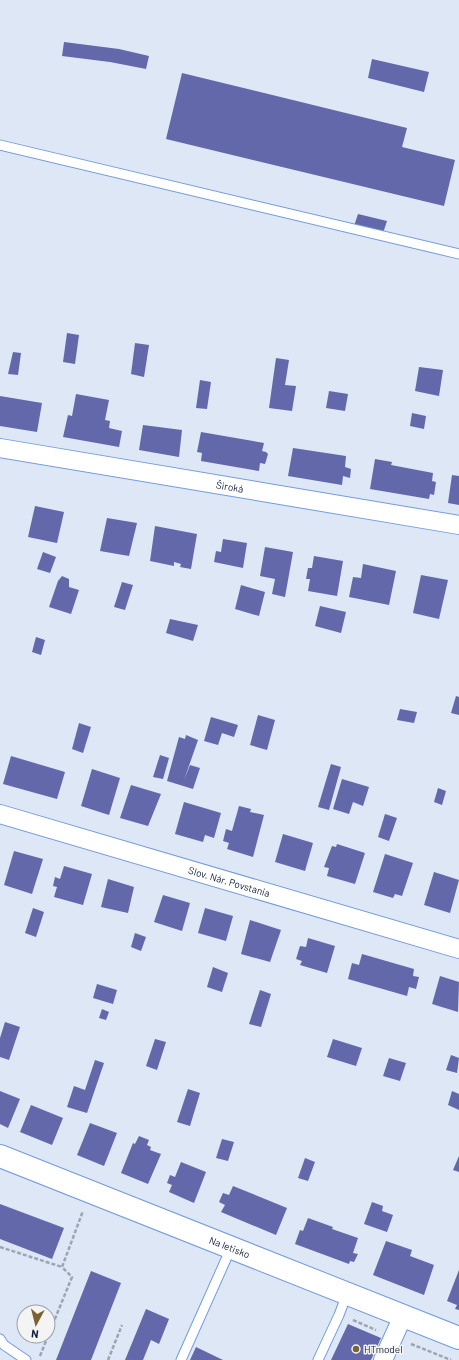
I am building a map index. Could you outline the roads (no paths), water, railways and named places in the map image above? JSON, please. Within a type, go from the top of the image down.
[{"type":"street","name":"Široká","points":[[0,448],[459,525]]},
{"type":"street","name":"Slov. Nár. Povstania","points":[[0,814],[459,949]]},
{"type":"street","name":"Na letisko","points":[[0,1156],[459,1338]]},
{"type":"street","points":[[383,1360],[403,1316]]},
{"type":"lane","points":[[0,145],[459,254]]},
{"type":"lane","points":[[181,1360],[231,1248]]},
{"type":"lane","points":[[318,1360],[347,1294]]},
{"type":"lane","points":[[0,1339],[4,1345],[26,1360]]},
{"type":"place","name":"HTmodel","points":[[356,1349]]}]
